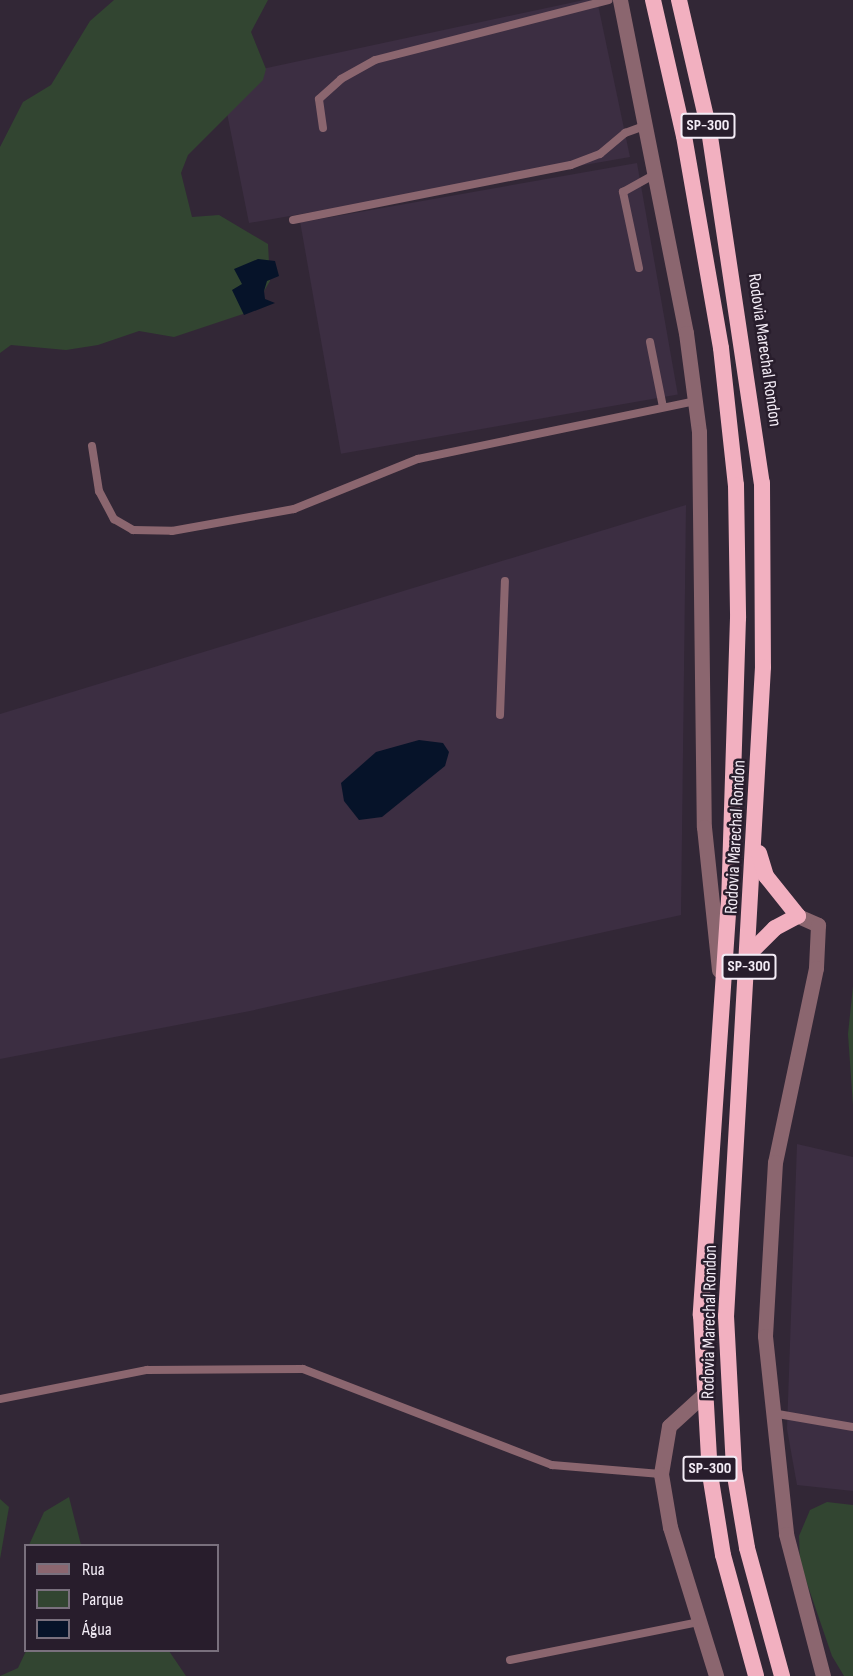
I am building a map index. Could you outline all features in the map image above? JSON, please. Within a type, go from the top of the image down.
[{"type":"highway","name":"Rodovia Marechal Rondon","points":[[653,0],[684,136],[719,336],[736,484],[738,618],[723,1000],[702,1274],[703,1395],[723,1555],[756,1676]]},
{"type":"highway","name":"Rodovia Marechal Rondon","points":[[679,0],[709,130],[762,483],[755,834],[750,952],[728,1278],[728,1390],[747,1548],[782,1676]]},
{"type":"highway","points":[[750,952],[798,916],[766,876],[755,834]]},
{"type":"street","points":[[620,0],[648,125],[695,401],[704,492],[704,827],[723,1000]]},
{"type":"street","points":[[798,916],[816,921],[818,935],[813,995],[768,1215],[765,1336],[771,1413],[786,1534],[823,1676]]},
{"type":"street","points":[[703,1395],[669,1426],[661,1474],[670,1527],[716,1676]]},
{"type":"lane","points":[[323,128],[320,99],[341,79],[375,60],[608,0]]},
{"type":"lane","points":[[293,220],[571,165],[600,154],[625,133],[648,125]]},
{"type":"lane","points":[[639,268],[623,192],[657,174]]},
{"type":"lane","points":[[650,342],[663,407]]},
{"type":"lane","points":[[92,447],[104,504],[114,519],[133,530],[172,531],[294,509],[418,459],[695,401]]},
{"type":"lane","points":[[500,715],[505,581]]},
{"type":"lane","points":[[0,1399],[147,1370],[303,1369],[552,1465],[661,1474]]},
{"type":"lane","points":[[771,1413],[853,1427]]},
{"type":"lane","points":[[510,1660],[698,1622]]},
{"type":"shaded area","points":[[584,0],[597,0],[630,157],[249,223],[220,78]]},
{"type":"shaded area","points":[[637,163],[678,394],[341,454],[300,222]]},
{"type":"shaded area","points":[[686,505],[681,915],[250,1011],[0,1059],[0,714]]},
{"type":"shaded area","points":[[797,1144],[853,1157],[853,1491],[797,1485],[787,1429]]},
{"type":"green space","points":[[114,0],[268,0],[251,32],[266,69],[263,80],[188,155],[181,173],[192,217],[219,215],[268,244],[270,281],[252,311],[174,337],[139,331],[98,345],[66,350],[11,345],[0,353],[0,147],[23,102],[51,85],[90,21]]},
{"type":"green space","points":[[853,986],[853,1106],[848,1034]]},
{"type":"green space","points":[[69,1497],[81,1544],[29,1544],[44,1512]]},
{"type":"green space","points":[[0,1499],[9,1507],[0,1559]]},
{"type":"green space","points":[[827,1502],[853,1505],[853,1676],[844,1676],[832,1656],[800,1563],[799,1536],[810,1510]]},
{"type":"green space","points":[[26,1652],[170,1652],[186,1676],[0,1676],[18,1668]]},
{"type":"water","points":[[258,259],[275,261],[279,276],[267,281],[264,291],[265,299],[275,303],[244,315],[232,290],[242,284],[234,269]]},
{"type":"water","points":[[419,740],[443,743],[449,752],[445,766],[382,817],[359,820],[344,801],[341,783],[376,752]]}]
